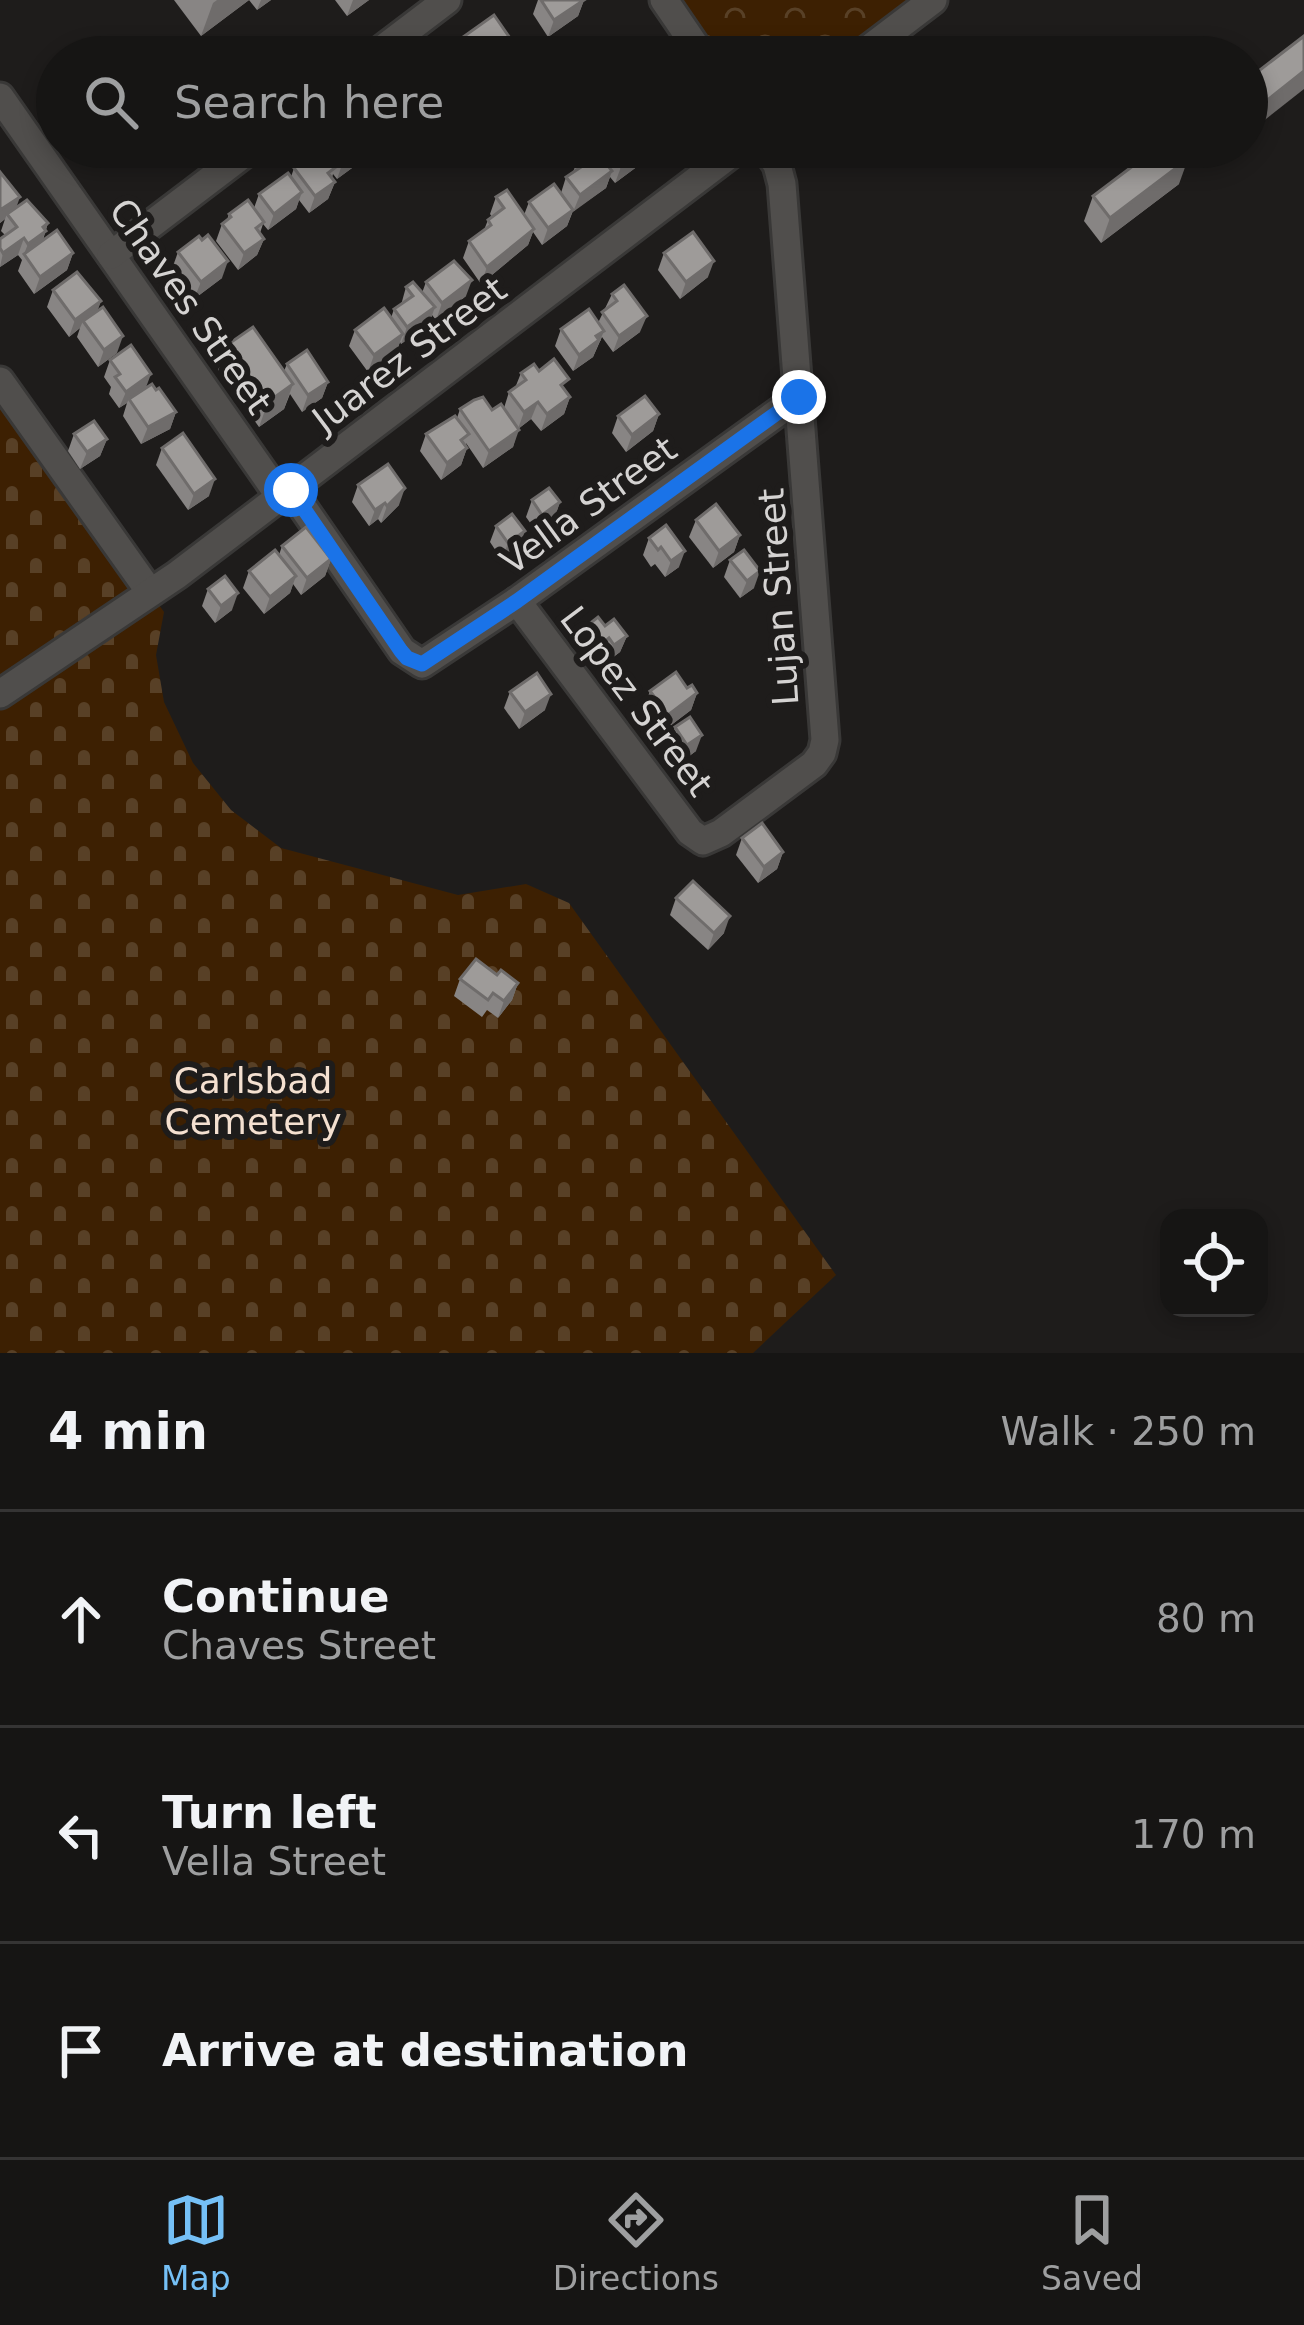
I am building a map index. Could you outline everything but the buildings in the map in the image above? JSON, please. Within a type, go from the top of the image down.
[{"type":"street","points":[[400,36],[447,0]]},
{"type":"street","points":[[664,0],[689,36]]},
{"type":"street","points":[[886,36],[933,0]]},
{"type":"street","name":"Chaves Street","points":[[0,98],[36,149]]},
{"type":"street","name":"Chaves Street","points":[[49,168],[401,651],[416,663]]},
{"type":"street","points":[[111,255],[225,168]]},
{"type":"street","name":"Juarez Street","points":[[0,694],[286,494],[713,168]]},
{"type":"street","name":"Lujan Street","points":[[703,841],[795,778],[822,753],[825,740],[778,168]]},
{"type":"street","points":[[0,381],[150,592]]},
{"type":"street","name":"Vella Street","points":[[416,663],[431,662],[799,397]]},
{"type":"street","name":"Lopez Street","points":[[517,601],[690,832],[703,841]]},
{"type":"green space","points":[[664,0],[933,0],[886,36],[689,36]]},
{"type":"green space","name":"Carlsbad Cemetery","points":[[0,381],[164,612],[156,655],[164,702],[193,763],[231,810],[281,848],[458,895],[526,884],[569,903],[836,1275],[753,1353],[0,1353]]},
{"type":"route","points":[[291,490],[401,651],[422,664],[799,397]]}]
